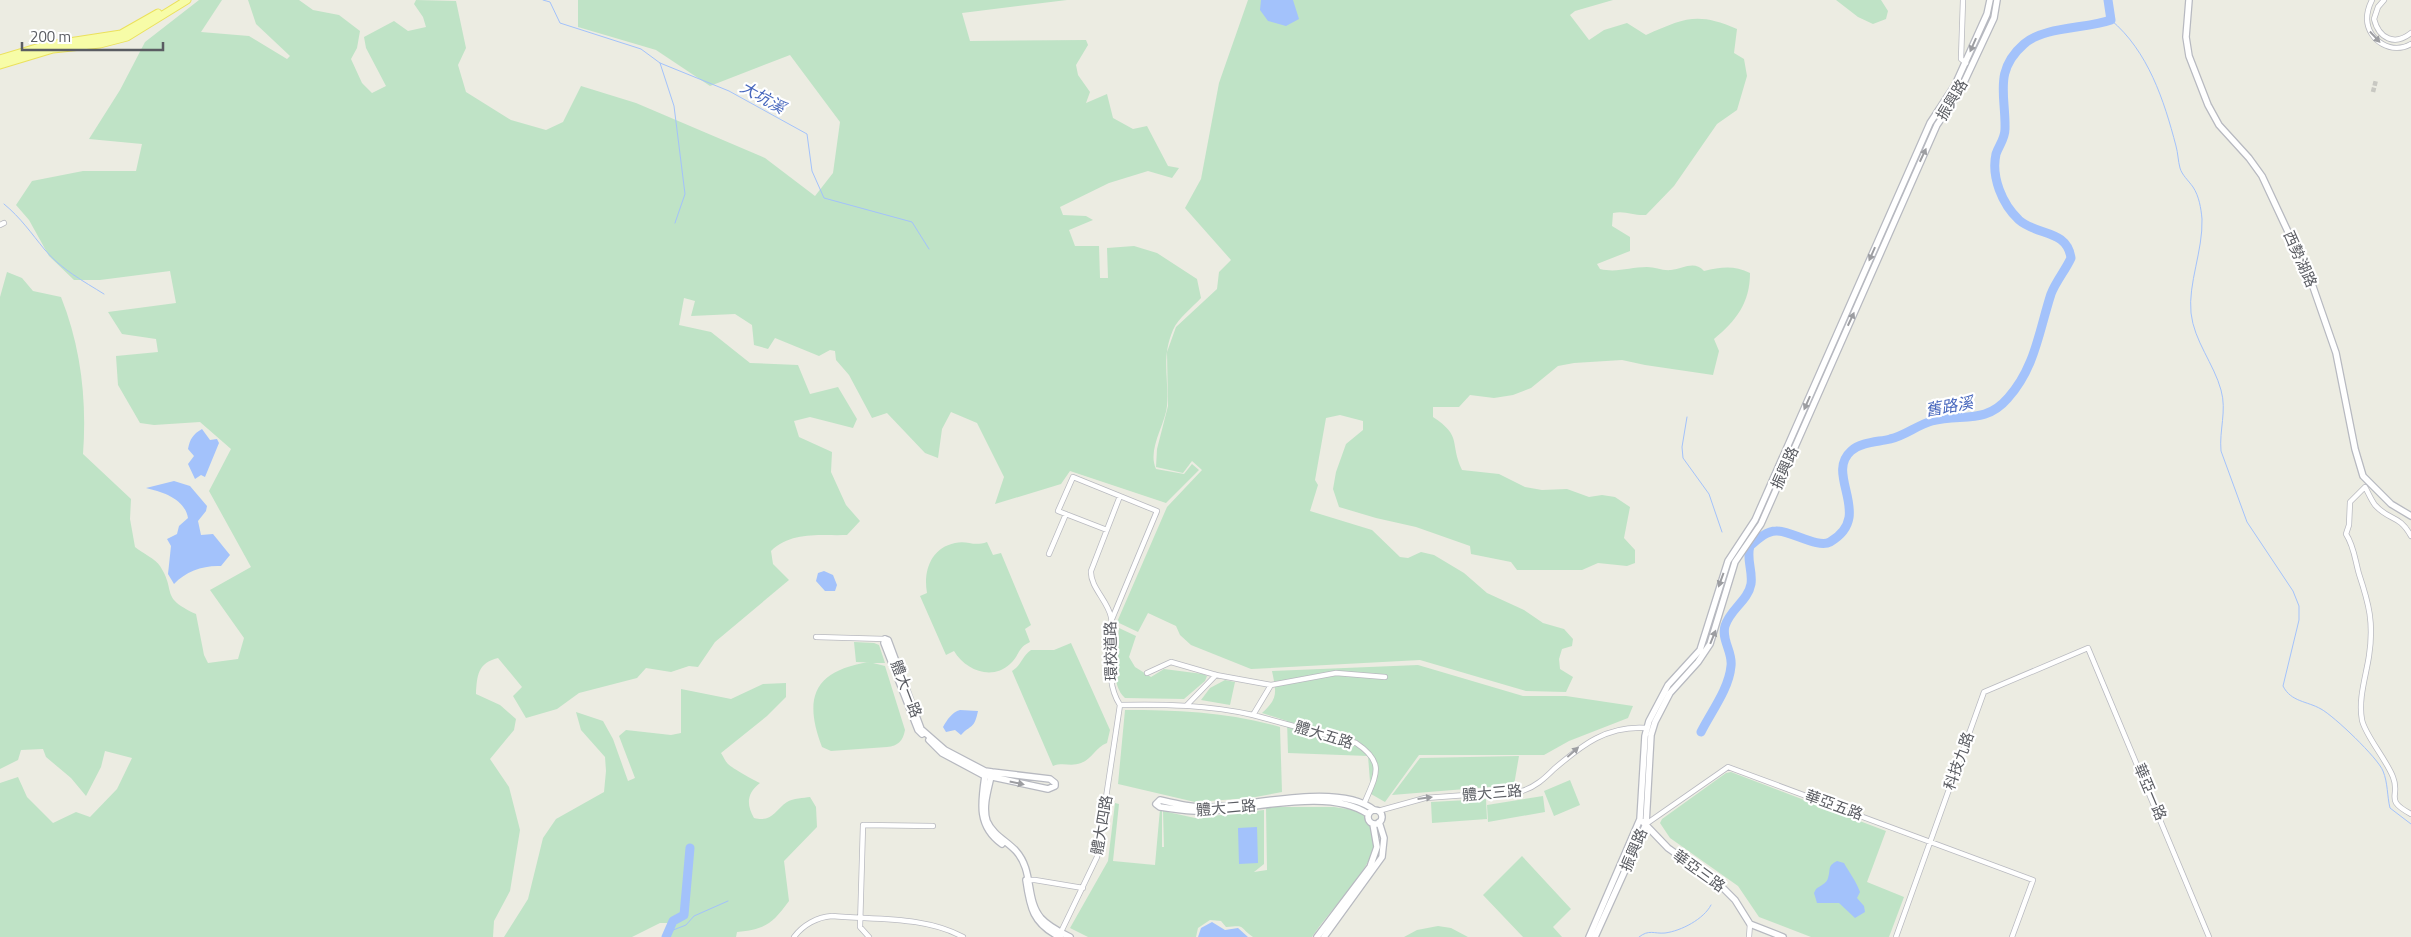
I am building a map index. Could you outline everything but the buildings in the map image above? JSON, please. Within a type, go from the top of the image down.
[{"type":"main road","points":[[0,59],[42,46],[100,41],[133,29],[178,0]]},
{"type":"main road","points":[[0,65],[52,49],[127,37],[187,0]]},
{"type":"street","points":[[1963,0],[1961,59],[1972,65]]},
{"type":"street","name":"振興路","points":[[1588,937],[1640,819],[1650,728],[1657,704],[1668,685],[1700,650],[1728,561],[1756,520],[1930,123],[1951,91],[1966,62],[1989,10],[1990,0]]},
{"type":"street","name":"振興路","points":[[1595,937],[1646,824],[1650,728],[1670,693],[1698,662],[1710,644],[1735,562],[1761,524],[1937,125],[1959,93],[1994,18],[1997,0]]},
{"type":"street","name":"西勢湖路","points":[[2190,0],[2186,37],[2189,56],[2208,105],[2219,125],[2249,158],[2262,176],[2311,280],[2336,353],[2355,449],[2363,476],[2377,492],[2411,516]]},
{"type":"street","points":[[2372,0],[2367,17],[2369,30],[2376,40],[2392,47],[2400,48],[2411,44]]},
{"type":"street","points":[[2384,0],[2378,7],[2374,19],[2381,33],[2386,39],[2394,41],[2405,38],[2411,33]]},
{"type":"street","points":[[1820,374],[1826,377]]},
{"type":"street","points":[[1112,619],[1156,511],[1120,496],[1073,478],[1058,511],[1107,530],[1120,496]]},
{"type":"street","points":[[2411,536],[2404,523],[2386,514],[2375,504],[2365,487],[2350,502],[2349,525],[2346,534],[2352,546],[2365,587],[2373,624],[2362,690],[2362,720],[2366,733],[2383,755],[2394,779],[2393,796],[2396,803],[2411,814]]},
{"type":"street","points":[[1049,554],[1066,514]]},
{"type":"street","name":"環校道路","points":[[1107,530],[1090,578],[1104,598],[1112,619],[1110,680],[1113,695],[1120,705]]},
{"type":"street","name":"體大一路","points":[[816,636],[888,640],[922,729],[945,750],[988,774]]},
{"type":"street","name":"科技九路","points":[[1896,937],[1984,692],[2088,648]]},
{"type":"street","name":"華亞一路","points":[[2088,648],[2210,937]]},
{"type":"street","points":[[1146,673],[1171,662],[1216,675],[1271,685],[1336,673],[1385,677]]},
{"type":"street","points":[[1187,705],[1216,675]]},
{"type":"street","points":[[1253,715],[1271,685]]},
{"type":"street","name":"體大五路","points":[[1120,705],[1187,705],[1230,710],[1356,744],[1369,752],[1376,762],[1376,775],[1364,804]]},
{"type":"street","name":"體大四路","points":[[1060,935],[1097,857],[1101,841],[1120,705]]},
{"type":"street","name":"體大三路","points":[[1373,811],[1425,798],[1522,792],[1534,787],[1577,749],[1592,739],[1616,730],[1634,727],[1650,728]]},
{"type":"street","name":"華亞五路","points":[[1646,824],[1728,767],[2033,880],[2012,937]]},
{"type":"street","points":[[988,774],[1050,778],[1055,786],[1048,789],[988,774]]},
{"type":"street","points":[[988,774],[986,801],[988,822],[1001,839],[1016,851],[1027,870],[1033,902],[1041,917],[1060,935],[1070,937]]},
{"type":"street","name":"體大二路","points":[[1300,797],[1339,799],[1364,804],[1373,811],[1335,803],[1295,802],[1206,812],[1160,807],[1156,804],[1160,800],[1190,807],[1210,807],[1300,797]]},
{"type":"street","points":[[1317,937],[1370,867],[1377,847],[1376,823],[1382,816],[1373,811],[1369,821],[1376,823],[1384,838],[1382,857],[1324,937]]},
{"type":"street","name":"華亞三路","points":[[1640,819],[1668,848],[1704,872],[1728,892],[1750,924]]},
{"type":"street","points":[[869,937],[860,926],[863,825],[933,826]]},
{"type":"street","points":[[1028,880],[1083,888]]},
{"type":"street","points":[[794,937],[810,923],[822,917],[923,923],[947,928],[963,937]]},
{"type":"street","points":[[1749,937],[1750,924],[1783,937]]},
{"type":"green space","points":[[199,0],[222,0],[201,32],[249,36],[287,59],[290,56],[256,24],[248,0],[299,0],[313,10],[339,15],[360,31],[357,48],[351,59],[362,83],[372,93],[386,86],[366,48],[364,37],[394,21],[408,31],[426,27],[423,17],[414,4],[416,0],[456,1],[466,48],[458,65],[466,92],[511,120],[546,130],[563,122],[581,86],[636,103],[765,158],[815,196],[833,173],[840,122],[790,55],[710,86],[656,50],[578,27],[578,0],[1067,0],[962,13],[970,41],[1086,40],[1088,45],[1076,65],[1078,75],[1090,92],[1086,103],[1107,94],[1113,118],[1133,129],[1147,126],[1168,166],[1179,168],[1172,178],[1148,171],[1109,183],[1060,207],[1063,215],[1086,216],[1093,220],[1069,230],[1075,246],[1099,246],[1100,278],[1108,278],[1107,248],[1134,246],[1157,253],[1197,279],[1201,298],[1178,321],[1169,340],[1166,359],[1167,406],[1155,446],[1154,462],[1156,469],[1184,474],[1192,464],[1199,470],[1166,503],[1070,471],[1061,484],[995,504],[1004,477],[977,423],[951,412],[942,429],[938,458],[925,453],[887,413],[872,418],[849,375],[836,360],[835,351],[830,350],[819,356],[775,338],[768,349],[754,345],[752,325],[735,314],[691,316],[695,301],[684,298],[679,325],[711,332],[750,363],[798,365],[810,394],[838,387],[857,419],[853,428],[810,417],[794,421],[799,437],[832,452],[831,472],[846,505],[860,521],[847,535],[797,537],[788,540],[771,551],[773,564],[789,580],[715,642],[698,667],[689,666],[671,672],[646,668],[637,678],[579,693],[557,709],[526,718],[513,696],[522,687],[498,658],[486,663],[478,676],[476,694],[500,705],[516,719],[514,730],[490,759],[509,787],[520,830],[510,891],[494,921],[493,937],[0,937],[0,783],[18,777],[27,797],[53,823],[76,812],[90,817],[117,789],[132,758],[105,751],[101,767],[86,796],[71,778],[46,757],[43,749],[21,750],[18,760],[0,769],[0,297],[7,272],[22,278],[33,291],[61,297],[78,354],[81,374],[84,414],[83,454],[131,499],[130,519],[135,547],[158,563],[168,582],[170,593],[177,603],[196,614],[204,655],[208,663],[238,659],[244,638],[210,590],[251,567],[209,491],[231,449],[200,422],[154,425],[140,423],[118,385],[116,356],[158,352],[156,339],[122,334],[108,312],[176,303],[170,271],[100,280],[74,280],[49,256],[29,220],[16,205],[32,181],[83,171],[136,171],[142,144],[89,139],[120,90],[145,42]]},
{"type":"green space","points":[[1248,0],[1613,0],[1575,11],[1570,15],[1589,40],[1604,30],[1627,23],[1646,35],[1671,24],[1691,19],[1711,20],[1737,29],[1734,53],[1744,59],[1747,76],[1737,110],[1717,124],[1674,186],[1646,215],[1622,212],[1613,213],[1612,226],[1630,237],[1630,251],[1597,264],[1600,269],[1606,270],[1647,267],[1668,270],[1696,266],[1704,271],[1727,268],[1750,273],[1747,293],[1740,310],[1729,325],[1714,339],[1719,351],[1713,375],[1622,360],[1574,363],[1558,366],[1531,388],[1513,395],[1494,398],[1470,395],[1459,407],[1433,407],[1433,417],[1452,435],[1462,470],[1499,474],[1525,487],[1542,490],[1567,489],[1589,497],[1602,495],[1615,497],[1630,507],[1624,538],[1635,550],[1635,563],[1627,566],[1598,563],[1582,570],[1517,570],[1511,562],[1471,554],[1470,546],[1416,527],[1339,507],[1333,489],[1336,472],[1346,444],[1363,430],[1363,421],[1340,415],[1326,418],[1315,480],[1318,485],[1310,511],[1372,530],[1400,557],[1408,558],[1421,552],[1434,555],[1464,573],[1487,593],[1524,610],[1543,623],[1564,629],[1573,639],[1572,646],[1562,649],[1559,659],[1560,669],[1573,677],[1566,692],[1526,691],[1420,660],[1251,669],[1191,645],[1180,635],[1176,626],[1148,613],[1138,632],[1117,622],[1167,507],[1202,470],[1192,461],[1183,473],[1156,467],[1157,449],[1168,406],[1167,352],[1176,327],[1217,289],[1219,272],[1231,260],[1185,208],[1201,179],[1219,83]]},
{"type":"green space","points":[[1836,0],[1881,0],[1888,11],[1886,19],[1873,24],[1858,17]]},
{"type":"green space","points":[[987,542],[993,555],[1001,553],[1031,625],[1025,629],[1030,642],[1021,649],[1010,664],[995,672],[979,671],[972,668],[959,658],[954,651],[946,655],[920,596],[927,593],[926,577],[930,562],[940,550],[955,543],[978,544]]},
{"type":"green space","points":[[1119,628],[1136,636],[1129,657],[1135,667],[1151,677],[1164,669],[1203,674],[1207,676],[1205,681],[1184,699],[1125,698],[1120,692],[1115,675]]},
{"type":"green space","points":[[854,642],[879,645],[885,663],[856,662]]},
{"type":"green space","points":[[1071,643],[1110,730],[1107,743],[1085,761],[1074,765],[1060,764],[1053,766],[1012,671],[1031,650],[1054,650]]},
{"type":"green space","points":[[869,662],[885,666],[905,730],[903,737],[897,744],[887,747],[831,751],[822,747],[816,729],[814,714],[814,701],[818,689],[825,680],[836,672],[850,666]]},
{"type":"green space","points":[[1418,665],[1523,696],[1566,696],[1633,706],[1628,718],[1569,741],[1544,755],[1419,755],[1385,802],[1371,794],[1368,756],[1288,753],[1287,721],[1262,713],[1271,703],[1275,694],[1272,671]]},
{"type":"green space","points":[[1225,680],[1235,682],[1230,705],[1201,700],[1210,688]]},
{"type":"green space","points":[[786,683],[786,697],[767,716],[721,753],[730,766],[760,783],[752,791],[749,799],[754,818],[765,819],[773,815],[787,802],[795,799],[810,797],[816,807],[817,827],[784,861],[789,901],[773,920],[762,927],[737,932],[736,937],[670,937],[675,923],[660,923],[632,937],[504,937],[528,899],[543,838],[556,819],[604,792],[605,757],[581,730],[576,712],[603,721],[613,739],[628,781],[635,778],[619,736],[626,730],[671,735],[681,733],[681,689],[731,699],[763,684]]},
{"type":"green space","points":[[1125,710],[1223,715],[1280,727],[1282,792],[1250,798],[1195,802],[1118,784]]},
{"type":"green space","points":[[1519,756],[1514,785],[1392,795],[1420,758]]},
{"type":"green space","points":[[1731,772],[1886,831],[1867,882],[1904,897],[1889,937],[1811,937],[1759,917],[1738,886],[1670,838],[1660,823],[1662,819],[1726,773]]},
{"type":"green space","points":[[1570,780],[1580,805],[1554,816],[1544,791]]},
{"type":"green space","points":[[1543,796],[1545,812],[1488,822],[1487,805]]},
{"type":"green space","points":[[1486,799],[1487,819],[1432,823],[1431,802]]},
{"type":"green space","points":[[1115,803],[1119,804],[1113,861],[1155,865],[1160,809],[1162,810],[1162,847],[1164,847],[1163,811],[1195,818],[1264,810],[1264,864],[1254,872],[1267,870],[1266,807],[1334,807],[1360,811],[1373,831],[1375,845],[1371,856],[1357,879],[1312,937],[1253,937],[1241,927],[1226,927],[1221,921],[1210,920],[1198,928],[1196,937],[1088,937],[1070,928],[1108,861]]},
{"type":"green space","points":[[1522,856],[1571,909],[1553,927],[1562,937],[1523,937],[1483,895]]},
{"type":"green space","points":[[1438,926],[1451,928],[1468,937],[1404,937],[1417,930]]},
{"type":"water","points":[[1261,0],[1293,0],[1299,19],[1286,26],[1268,21],[1260,10]]},
{"type":"water","points":[[202,429],[210,440],[217,439],[219,443],[205,477],[201,475],[195,479],[188,464],[194,456],[188,449],[192,437]]},
{"type":"water","points":[[174,481],[190,486],[207,506],[206,511],[198,521],[201,535],[213,534],[230,555],[221,566],[196,570],[179,579],[174,584],[168,574],[171,546],[167,539],[177,534],[179,526],[188,518],[186,511],[172,497],[146,488]]},
{"type":"water","points":[[824,571],[833,575],[837,585],[835,591],[825,591],[816,581],[818,573]]},
{"type":"water","points":[[960,710],[978,711],[974,724],[961,735],[955,730],[946,732],[943,727],[946,722],[952,714]]},
{"type":"water","points":[[1257,827],[1258,863],[1239,864],[1238,828]]},
{"type":"water","points":[[1837,861],[1844,863],[1860,892],[1857,898],[1864,906],[1865,912],[1855,918],[1839,903],[1817,903],[1814,893],[1826,881],[1831,866]]},
{"type":"water","points":[[1212,922],[1225,930],[1238,928],[1248,937],[1198,937],[1201,928]]},
{"type":"waterway","name":"大坑溪","points":[[543,0],[550,2],[560,23],[641,49],[660,63],[729,91],[807,134],[812,171],[824,198],[912,222],[929,249]]},
{"type":"waterway","name":"舊路溪","points":[[1701,732],[1730,675],[1731,661],[1724,631],[1727,620],[1743,600],[1751,584],[1750,546],[1772,531],[1782,531],[1818,543],[1830,542],[1843,532],[1848,520],[1849,508],[1843,472],[1844,461],[1851,451],[1865,444],[1895,438],[1932,421],[1972,417],[1990,412],[2008,398],[2024,374],[2035,349],[2051,294],[2071,258],[2064,242],[2058,237],[2034,229],[2019,220],[2013,214],[1999,190],[1995,163],[1996,154],[2005,133],[2003,95],[2005,74],[2014,54],[2033,38],[2054,31],[2111,20],[2108,0]]},
{"type":"waterway","points":[[2111,20],[2135,46],[2153,77],[2166,111],[2181,171],[2193,187],[2199,202],[2202,231],[2192,290],[2191,313],[2196,333],[2218,380],[2223,398],[2221,451],[2247,522],[2293,591],[2299,606],[2299,620],[2283,686],[2290,695],[2327,713],[2365,748],[2383,771],[2390,808],[2411,824]]},
{"type":"waterway","points":[[660,63],[674,106],[685,194],[675,223]]},
{"type":"waterway","points":[[4,204],[21,220],[58,263],[104,294]]},
{"type":"waterway","points":[[1687,417],[1682,447],[1683,458],[1709,494],[1722,532]]},
{"type":"waterway","points":[[666,937],[673,921],[684,915],[690,848]]},
{"type":"waterway","points":[[668,932],[686,925],[694,916],[728,901]]},
{"type":"waterway","points":[[1639,937],[1649,932],[1665,933],[1685,927],[1703,915],[1711,905]]},
{"type":"tunnel","points":[[2373,92],[2376,80]]}]
